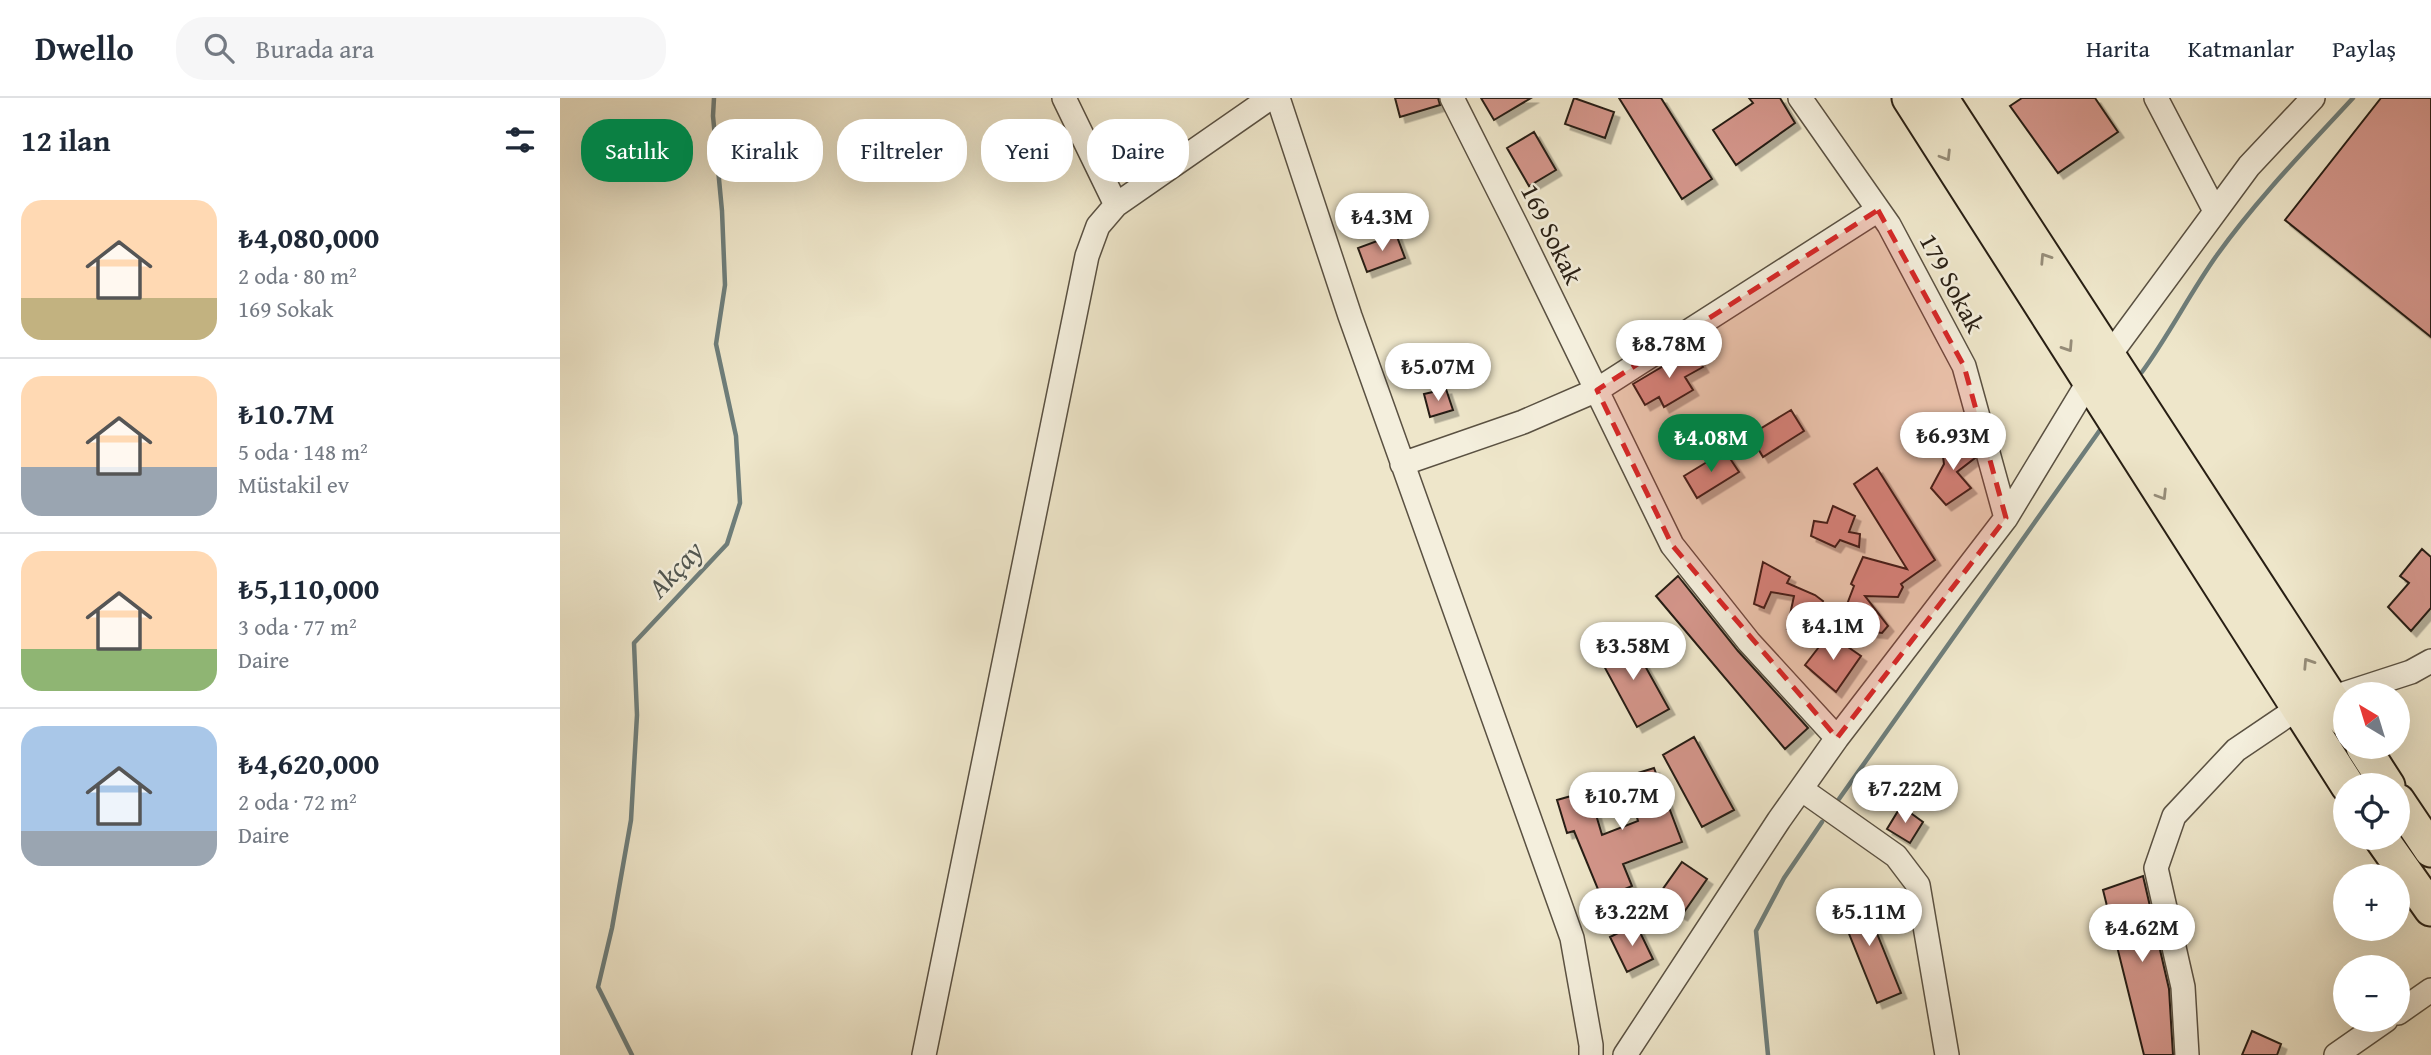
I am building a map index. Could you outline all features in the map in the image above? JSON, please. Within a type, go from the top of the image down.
[{"type":"highway","points":[[1909,98],[2099,368]]},
{"type":"highway","points":[[1941,98],[2135,425],[2298,708],[2339,773]]},
{"type":"highway","points":[[2135,425],[2333,702]]},
{"type":"highway","points":[[2410,819],[2431,850]]},
{"type":"highway","points":[[2389,850],[2431,909]]},
{"type":"street","points":[[1064,98],[1116,205]]},
{"type":"street","points":[[924,1055],[1087,256],[1098,226],[1116,205],[1270,98]]},
{"type":"street","points":[[1279,98],[1350,316],[1572,938],[1591,1055]]},
{"type":"street","name":"169 Sokak","points":[[1452,98],[1672,545],[1749,642],[1837,738]]},
{"type":"street","name":"179 Sokak","points":[[1800,98],[1889,225],[1964,366],[2006,518]]},
{"type":"street","points":[[2156,98],[2215,211]]},
{"type":"street","points":[[1625,1055],[1809,795],[1837,738],[2006,518],[2099,368],[2249,166],[2313,98]]},
{"type":"street","points":[[1402,464],[1523,422],[1597,390],[1878,210]]},
{"type":"street","points":[[2391,682],[2431,660]]},
{"type":"street","points":[[2187,1055],[2183,987],[2156,868],[2174,816],[2236,750],[2298,708]]},
{"type":"street","points":[[1809,795],[1896,856],[1918,885],[1947,1055]]},
{"type":"street","points":[[2410,1005],[2431,990]]},
{"type":"street","points":[[2336,1055],[2369,1032]]},
{"type":"highlighted area","points":[[1878,210],[1964,366],[2006,518],[1837,738],[1672,545],[1597,390]]},
{"type":"building","points":[[1395,98],[1438,98],[1440,105],[1400,117]]},
{"type":"building","points":[[1481,98],[1531,98],[1494,120]]},
{"type":"building","points":[[1574,98],[1614,112],[1605,138],[1565,124]]},
{"type":"building","points":[[1619,98],[1661,98],[1712,179],[1682,199]]},
{"type":"building","points":[[1749,98],[1780,98],[1795,123],[1736,165],[1713,130],[1753,103]]},
{"type":"building","points":[[2022,98],[2095,98],[2118,132],[2058,173],[2010,106]]},
{"type":"building","points":[[2381,98],[2431,98],[2431,337],[2285,220]]},
{"type":"building","points":[[1534,132],[1556,170],[1529,186],[1507,148]]},
{"type":"building","points":[[1396,234],[1405,258],[1367,272],[1358,248]]},
{"type":"building","points":[[1692,349],[1703,367],[1685,377],[1693,390],[1664,407],[1659,397],[1645,405],[1633,384]]},
{"type":"building","points":[[1446,389],[1453,410],[1430,417],[1424,394]]},
{"type":"building","points":[[1791,410],[1804,431],[1763,457],[1750,435]]},
{"type":"building","points":[[1958,436],[1975,458],[1957,472],[1971,488],[1946,505],[1931,488],[1944,464],[1942,449]]},
{"type":"building","points":[[1725,451],[1739,472],[1697,498],[1684,476]]},
{"type":"building","points":[[1877,468],[1935,560],[1901,584],[1903,587],[1898,597],[1865,596],[1888,626],[1882,633],[1838,628],[1854,586],[1851,584],[1863,557],[1907,569],[1854,484]]},
{"type":"building","points":[[1833,506],[1855,516],[1849,532],[1860,534],[1859,547],[1840,540],[1835,547],[1811,536],[1814,521],[1827,523]]},
{"type":"building","points":[[2422,549],[2431,557],[2431,608],[2411,631],[2388,607],[2409,583],[2400,576]]},
{"type":"building","points":[[1763,562],[1790,577],[1787,583],[1823,601],[1816,618],[1804,616],[1797,632],[1787,629],[1794,596],[1771,592],[1764,608],[1754,604]]},
{"type":"building","points":[[1678,576],[1738,651],[1808,728],[1785,749],[1656,596]]},
{"type":"building","points":[[1829,634],[1861,656],[1836,692],[1805,665]]},
{"type":"building","points":[[1629,637],[1669,709],[1637,727],[1598,655]]},
{"type":"building","points":[[1694,737],[1734,810],[1702,827],[1663,755]]},
{"type":"building","points":[[1654,768],[1682,842],[1623,864],[1632,886],[1602,899],[1574,831],[1567,833],[1557,800],[1589,791],[1602,835],[1638,821],[1625,777]]},
{"type":"building","points":[[1901,806],[1923,822],[1910,843],[1887,829]]},
{"type":"building","points":[[1682,862],[1707,879],[1682,915],[1655,900]]},
{"type":"building","points":[[2143,876],[2169,989],[2173,1055],[2144,1055],[2103,890]]},
{"type":"building","points":[[1861,894],[1901,993],[1877,1003],[1837,904]]},
{"type":"building","points":[[1636,924],[1653,959],[1627,972],[1610,937]]},
{"type":"building","points":[[2252,1031],[2281,1044],[2277,1055],[2242,1055]]},
{"type":"waterway","name":"Akçay","points":[[632,1055],[598,987],[612,928],[631,820],[637,715],[634,643],[727,544],[740,503],[736,436],[716,344],[725,285],[714,98]]},
{"type":"waterway","points":[[2142,372],[2232,234],[2353,98]]},
{"type":"waterway","points":[[1839,799],[2100,430]]},
{"type":"waterway","points":[[1768,1055],[1756,931],[1784,878],[1822,822]]}]
